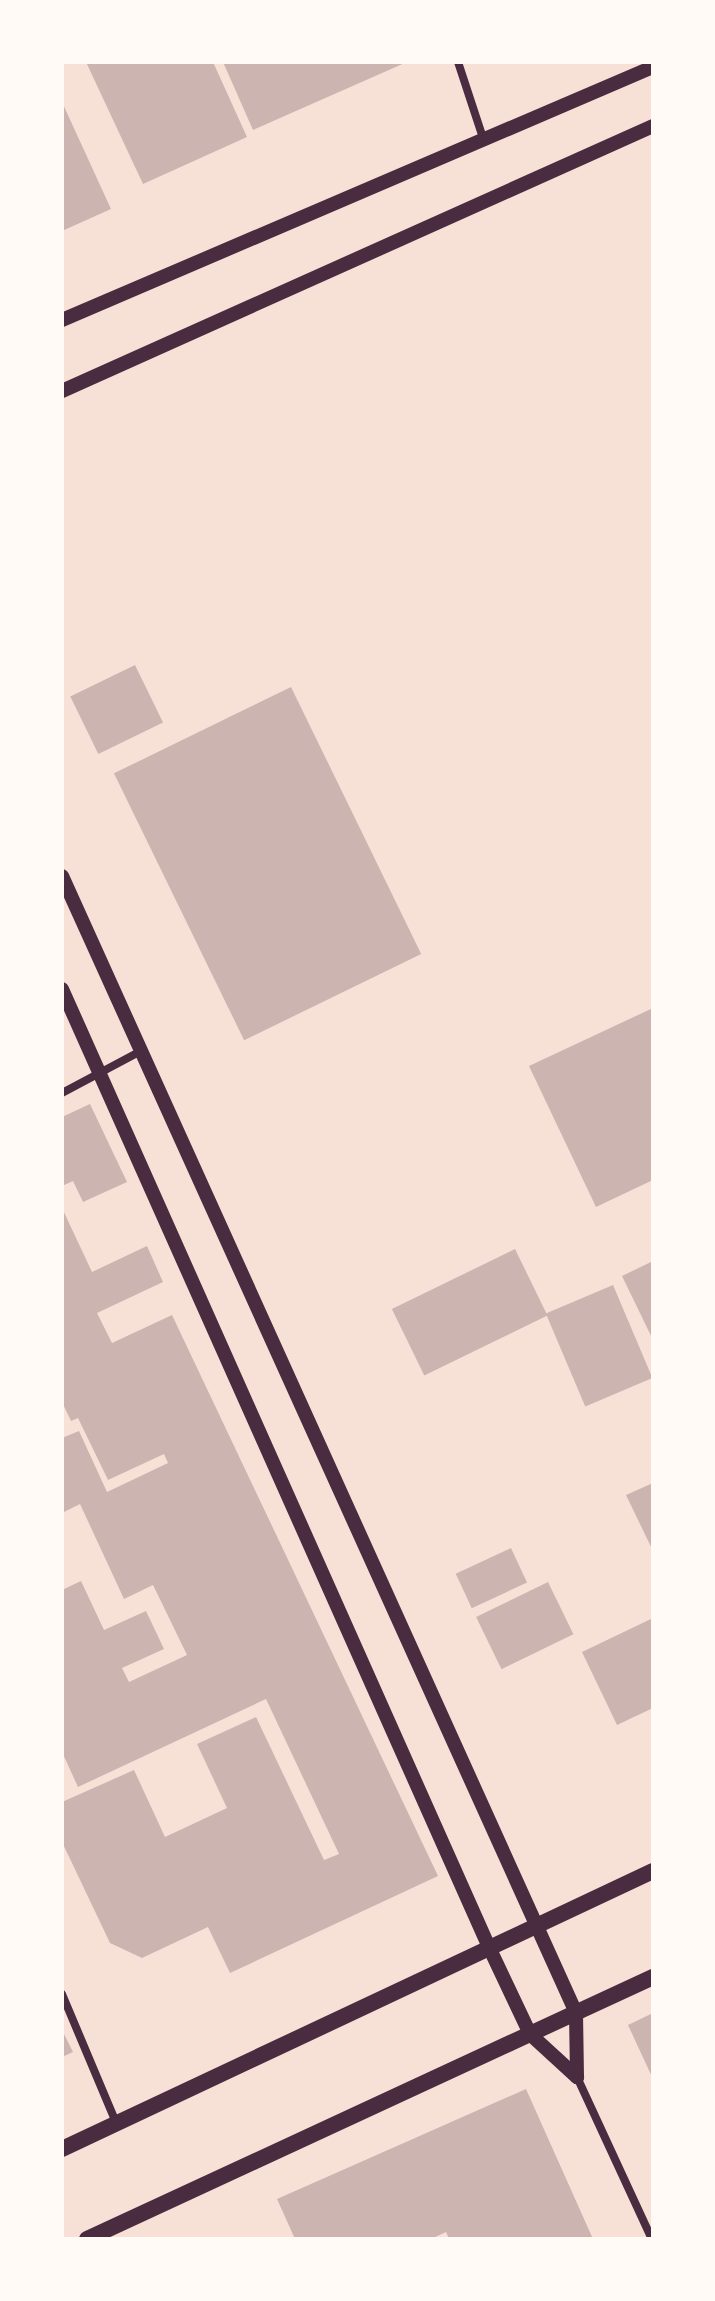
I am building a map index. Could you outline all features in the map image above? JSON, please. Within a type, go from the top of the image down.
[{"type":"main road","points":[[62,2149],[488,1945],[653,1871]]},
{"type":"main road","points":[[87,2239],[653,1977]]},
{"type":"street","points":[[458,62],[485,144]]},
{"type":"street","points":[[62,320],[485,144],[653,67]]},
{"type":"street","points":[[62,391],[653,126]]},
{"type":"street","points":[[62,876],[576,2013],[577,2077]]},
{"type":"street","points":[[62,989],[104,1074],[530,2034],[577,2077],[652,2239]]},
{"type":"street","points":[[62,1093],[104,1074],[143,1050]]},
{"type":"street","points":[[62,1994],[117,2125]]},
{"type":"building","points":[[86,62],[213,62],[247,137],[143,184]]},
{"type":"building","points":[[223,62],[407,62],[253,130]]},
{"type":"building","points":[[62,102],[111,209],[62,231]]},
{"type":"building","points":[[135,665],[163,723],[98,754],[70,697]]},
{"type":"building","points":[[291,687],[421,954],[244,1040],[114,773]]},
{"type":"building","points":[[653,1008],[653,1180],[596,1207],[529,1066]]},
{"type":"building","points":[[90,1104],[127,1182],[83,1202],[73,1181],[62,1186],[62,1117]]},
{"type":"building","points":[[62,1208],[92,1272],[147,1246],[163,1282],[97,1313],[112,1343],[172,1315],[438,1876],[230,1973],[208,1927],[142,1958],[110,1943],[62,1842],[62,1802],[134,1770],[165,1837],[227,1808],[197,1744],[256,1717],[324,1860],[339,1854],[266,1699],[78,1787],[62,1752],[62,1590],[81,1581],[104,1630],[146,1611],[164,1649],[122,1668],[129,1682],[187,1655],[153,1585],[124,1599],[80,1504],[62,1513],[62,1438],[79,1431],[107,1492],[168,1463],[164,1454],[108,1480],[78,1418],[71,1421],[62,1402]]},
{"type":"building","points":[[515,1249],[547,1316],[424,1376],[392,1309]]},
{"type":"building","points":[[653,1261],[653,1340],[622,1276]]},
{"type":"building","points":[[613,1285],[652,1378],[585,1406],[546,1314]]},
{"type":"building","points":[[653,1483],[653,1551],[626,1495]]},
{"type":"building","points":[[511,1548],[527,1582],[472,1608],[456,1574]]},
{"type":"building","points":[[548,1582],[573,1634],[502,1669],[476,1617]]},
{"type":"building","points":[[653,1618],[653,1708],[617,1725],[582,1652]]},
{"type":"building","points":[[653,2013],[653,2079],[628,2025]]},
{"type":"building","points":[[62,2030],[73,2052],[62,2057]]},
{"type":"building","points":[[526,2089],[593,2239],[449,2239],[446,2232],[431,2239],[295,2239],[277,2199]]}]
